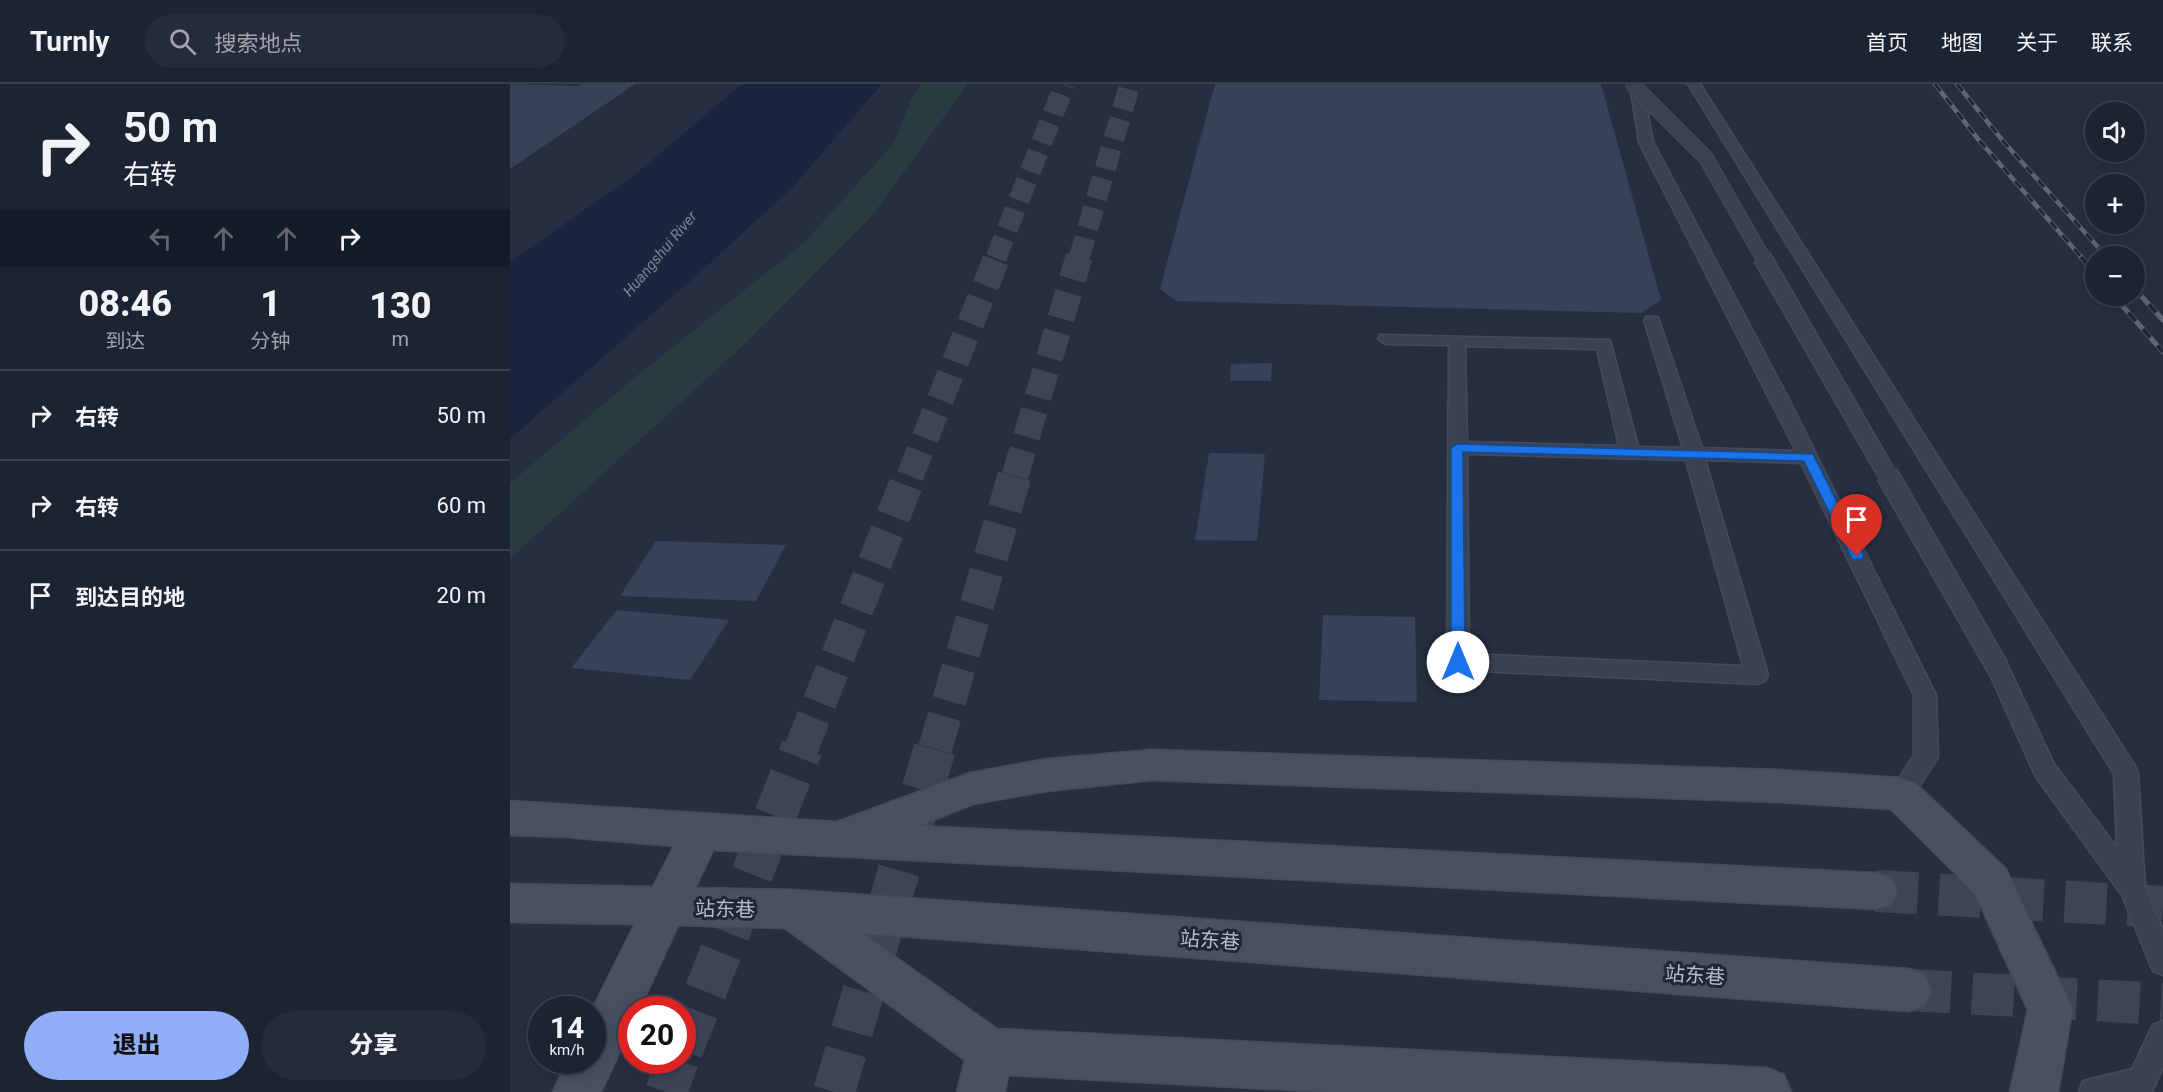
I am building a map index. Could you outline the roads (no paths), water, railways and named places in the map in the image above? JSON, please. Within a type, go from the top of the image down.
[{"type":"main road","points":[[840,838],[970,789],[1047,775],[1152,765],[1779,786],[1901,794],[1990,881],[2050,1010],[2034,1092]]},
{"type":"main road","points":[[510,818],[567,820],[701,832],[1876,891]]},
{"type":"main road","points":[[606,1030],[701,832]]},
{"type":"main road","name":"站东巷","points":[[510,903],[793,909],[1909,990]]},
{"type":"main road","points":[[793,909],[986,1072],[1767,1092]]},
{"type":"main road","points":[[577,1092],[585,1074]]},
{"type":"lane","points":[[1634,84],[1646,142],[1808,457],[1925,695],[1926,757],[1901,794]]},
{"type":"lane","points":[[1634,84],[1706,158],[1998,668],[2045,770],[2132,888],[2163,962]]},
{"type":"lane","points":[[1694,84],[2126,772],[2132,888]]},
{"type":"lane","points":[[1457,341],[1458,662],[1757,675],[1679,402],[1652,320]]},
{"type":"lane","points":[[1386,339],[1604,344],[1630,453]]},
{"type":"lane","points":[[1457,448],[1808,457]]},
{"type":"lane","points":[[2094,1092],[2141,1082],[2163,1035]]},
{"type":"water","name":"Huangshui River","points":[[742,84],[882,84],[793,187],[510,439],[510,262],[633,176]]},
{"type":"tunnel","points":[[996,258],[1065,84]]},
{"type":"tunnel","points":[[1079,258],[1130,84]]},
{"type":"tunnel","points":[[910,476],[997,257]]},
{"type":"tunnel","points":[[1015,476],[1079,257]]},
{"type":"tunnel","points":[[801,749],[910,474]]},
{"type":"tunnel","points":[[935,749],[1015,474]]},
{"type":"tunnel","points":[[696,1015],[802,748]]},
{"type":"tunnel","points":[[834,1092],[935,748]]},
{"type":"tunnel","points":[[1876,891],[2163,907]]},
{"type":"tunnel","points":[[1909,990],[2163,1004]]},
{"type":"tunnel","points":[[666,1092],[673,1074]]},
{"type":"railway","points":[[1935,84],[1978,139],[2082,258]]},
{"type":"railway","points":[[1957,84],[2003,141],[2097,246]]},
{"type":"railway","points":[[2081,257],[2085,262]]},
{"type":"railway","points":[[2145,300],[2163,320]]},
{"type":"railway","points":[[2123,306],[2163,352]]}]
